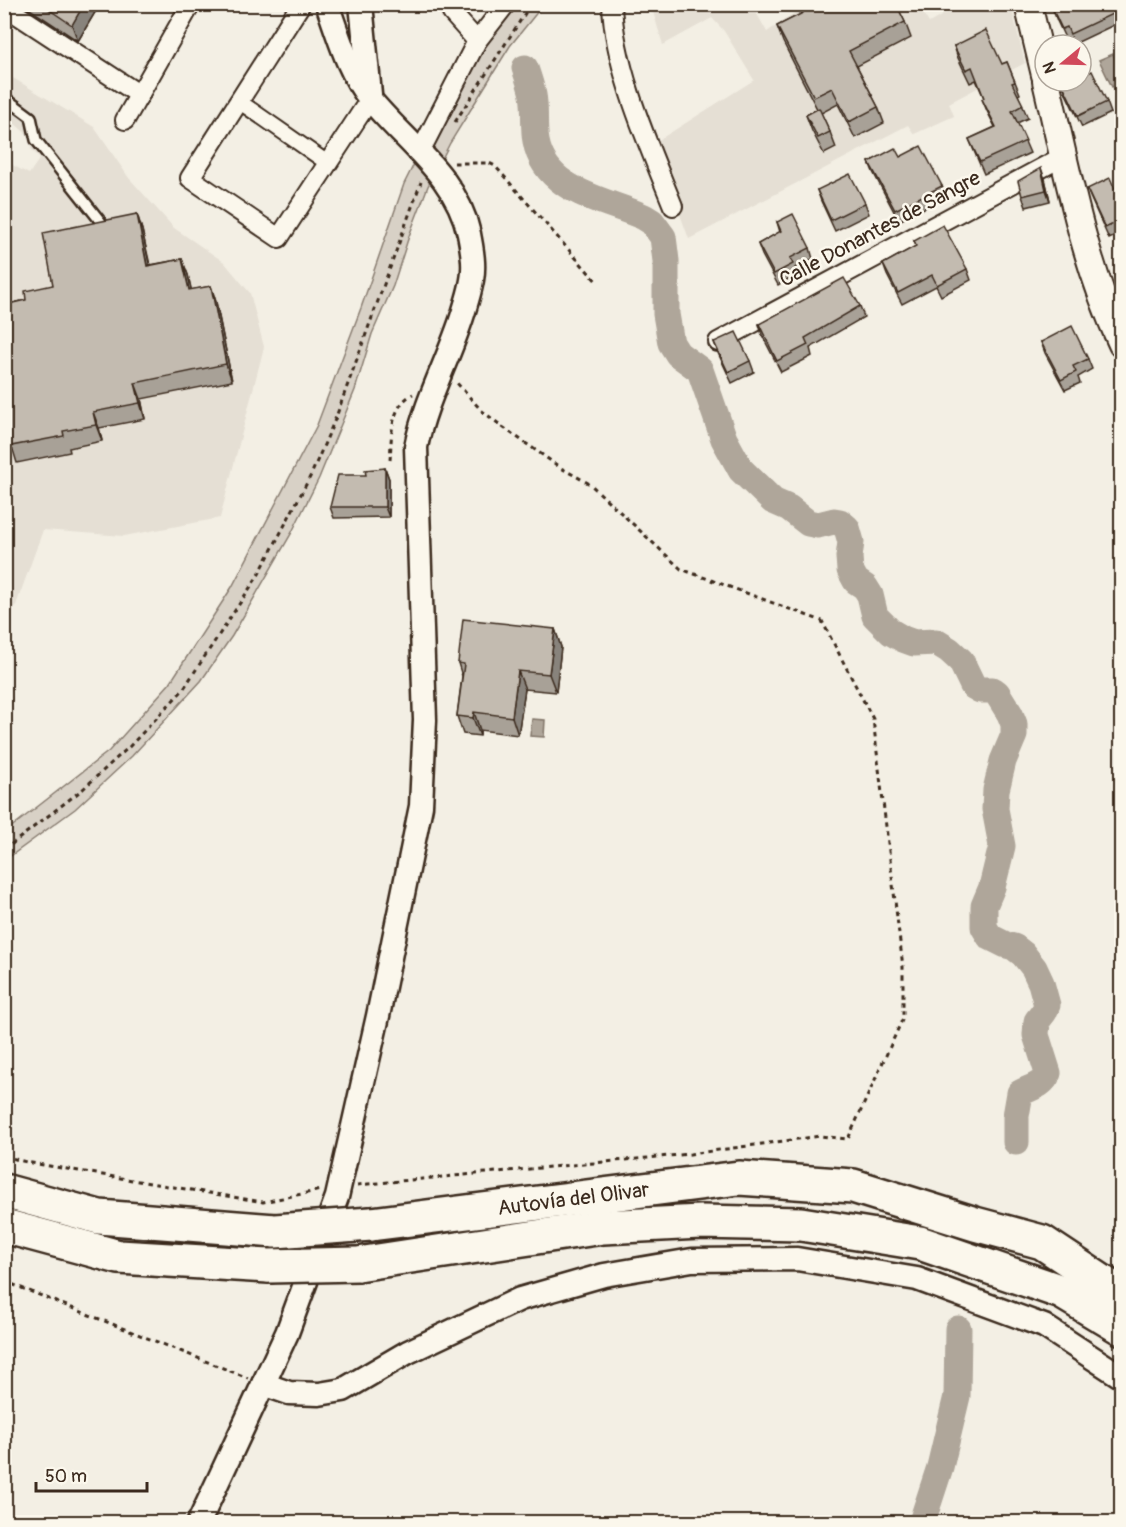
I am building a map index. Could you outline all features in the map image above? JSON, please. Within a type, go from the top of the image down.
[{"type":"highway","name":"Autovía del Olivar","points":[[4,1191],[99,1217],[275,1231],[371,1224],[739,1178],[853,1186],[1042,1242],[1122,1295]]},
{"type":"highway","name":"Autovía del Olivar","points":[[4,1226],[119,1257],[269,1266],[358,1264],[603,1227],[700,1222],[801,1224],[920,1243],[1062,1292],[1122,1328]]},
{"type":"highway","points":[[1042,1242],[1122,1288]]},
{"type":"main road","points":[[1029,4],[1036,33]]},
{"type":"main road","points":[[1049,93],[1093,274],[1122,344]]},
{"type":"street","points":[[125,120],[191,4]]},
{"type":"street","points":[[301,4],[190,178],[279,238],[370,99],[361,4]]},
{"type":"street","points":[[199,1522],[287,1333],[339,1186],[378,1016],[421,806],[425,720],[416,447],[421,422],[461,320],[474,270],[472,247],[461,207],[452,189],[370,99],[352,73],[327,4]]},
{"type":"street","points":[[455,4],[452,13],[477,41]]},
{"type":"street","points":[[428,160],[477,41],[506,4]]},
{"type":"street","points":[[612,4],[617,47],[646,139],[673,206]]},
{"type":"street","points":[[4,6],[140,95]]},
{"type":"street","points":[[240,102],[329,164]]},
{"type":"street","name":"Calle Donantes de Sangre","points":[[718,342],[1064,156]]},
{"type":"street","points":[[263,1384],[289,1393],[319,1394],[343,1390],[408,1352],[520,1299],[604,1275],[692,1260],[797,1259],[917,1278],[1044,1326],[1122,1377]]},
{"type":"lane","points":[[4,97],[32,117],[36,140],[101,222]]},
{"type":"path","points":[[453,126],[531,4]]},
{"type":"path","points":[[4,850],[83,789],[130,746],[182,691],[259,574],[311,475],[336,417],[428,160],[489,163],[495,166],[597,282]]},
{"type":"path","points":[[4,1156],[26,1162],[263,1202],[339,1186],[690,1155],[820,1136],[848,1139],[903,1018],[903,967],[873,719],[822,621],[681,569],[590,484],[561,468],[481,410],[443,367]]},
{"type":"path","points":[[4,1281],[263,1384]]},
{"type":"path","points":[[1117,1522],[1122,1489]]},
{"type":"shaded area","points":[[514,5],[543,5],[510,46],[450,143],[428,186],[393,286],[372,334],[355,390],[319,478],[291,534],[232,636],[201,681],[132,756],[75,809],[5,860],[5,832],[109,751],[170,683],[232,587],[317,425],[404,184],[441,110]]},
{"type":"shaded area","points":[[651,5],[774,5],[757,14],[767,32],[799,10],[796,5],[918,5],[929,23],[960,5],[1011,5],[1025,63],[949,103],[954,116],[914,134],[908,125],[689,239],[654,143],[754,80],[724,31],[712,18],[663,45]]},
{"type":"shaded area","points":[[1113,54],[1121,72],[1122,82],[1112,87],[1099,60]]},
{"type":"shaded area","points":[[13,78],[94,127],[129,178],[174,228],[224,262],[250,293],[264,347],[220,518],[124,536],[43,530],[16,605],[5,616],[5,161],[29,174],[40,158],[31,149],[30,137],[5,115],[5,88]]},
{"type":"shaded area","points":[[532,719],[545,720],[544,737],[530,736]]},
{"type":"building","points":[[41,4],[84,4],[72,25]]},
{"type":"building","points":[[799,4],[896,4],[905,22],[849,51],[878,107],[849,122],[832,88],[814,97],[777,26],[803,13]]},
{"type":"building","points":[[1053,4],[1093,4],[1094,7],[1097,4],[1122,4],[1122,19],[1114,13],[1070,33],[1067,27],[1062,29],[1053,10],[1056,9]]},
{"type":"building","points":[[986,30],[1002,64],[1007,62],[1015,82],[1012,83],[1023,105],[1012,111],[1026,141],[980,162],[969,139],[996,127],[982,99],[984,98],[972,67],[966,70],[954,46]]},
{"type":"building","points":[[1093,73],[1107,102],[1078,116],[1067,93],[1093,93]]},
{"type":"building","points":[[819,108],[830,132],[818,138],[806,115]]},
{"type":"building","points":[[921,146],[942,186],[895,210],[869,162],[895,148],[900,157]]},
{"type":"building","points":[[1041,168],[1046,190],[1022,196],[1018,181]]},
{"type":"building","points":[[850,174],[865,203],[831,220],[817,190]]},
{"type":"building","points":[[1110,178],[1115,189],[1122,186],[1122,220],[1105,228],[1087,189]]},
{"type":"building","points":[[137,214],[147,266],[182,259],[189,290],[211,286],[226,364],[135,383],[140,403],[93,412],[96,425],[63,431],[64,436],[11,446],[9,434],[4,435],[4,305],[26,300],[25,291],[53,285],[43,233]]},
{"type":"building","points":[[793,214],[810,248],[790,258],[793,264],[774,274],[758,244],[781,231],[777,222]]},
{"type":"building","points":[[943,225],[967,269],[937,285],[932,275],[898,293],[883,264],[916,246],[914,241]]},
{"type":"building","points":[[844,278],[860,306],[805,338],[808,345],[777,361],[759,324]]},
{"type":"building","points":[[1072,326],[1088,359],[1073,366],[1076,372],[1061,380],[1041,342]]},
{"type":"building","points":[[736,332],[750,361],[728,372],[714,342]]},
{"type":"building","points":[[385,468],[385,507],[330,507],[338,475],[366,475],[365,470]]},
{"type":"building","points":[[463,619],[555,629],[549,674],[518,671],[512,717],[474,712],[473,718],[457,716],[464,664],[458,663]]},
{"type":"waterway","points":[[525,68],[534,101],[536,141],[542,158],[551,172],[578,191],[644,217],[652,222],[663,237],[666,261],[666,314],[671,343],[678,354],[700,370],[724,439],[741,470],[773,501],[789,508],[808,523],[818,525],[834,521],[840,522],[847,528],[851,542],[850,570],[856,581],[865,587],[870,595],[875,616],[891,632],[903,639],[914,643],[936,642],[949,650],[961,661],[973,686],[980,690],[993,690],[997,693],[1010,714],[1014,724],[1014,735],[1003,761],[996,790],[995,809],[1002,846],[992,887],[984,906],[984,927],[990,937],[1014,947],[1023,954],[1034,968],[1041,983],[1047,1005],[1037,1021],[1036,1035],[1048,1073],[1040,1083],[1020,1093],[1016,1116],[1016,1142]]},
{"type":"waterway","points":[[922,1522],[940,1467],[957,1396],[958,1329]]}]
